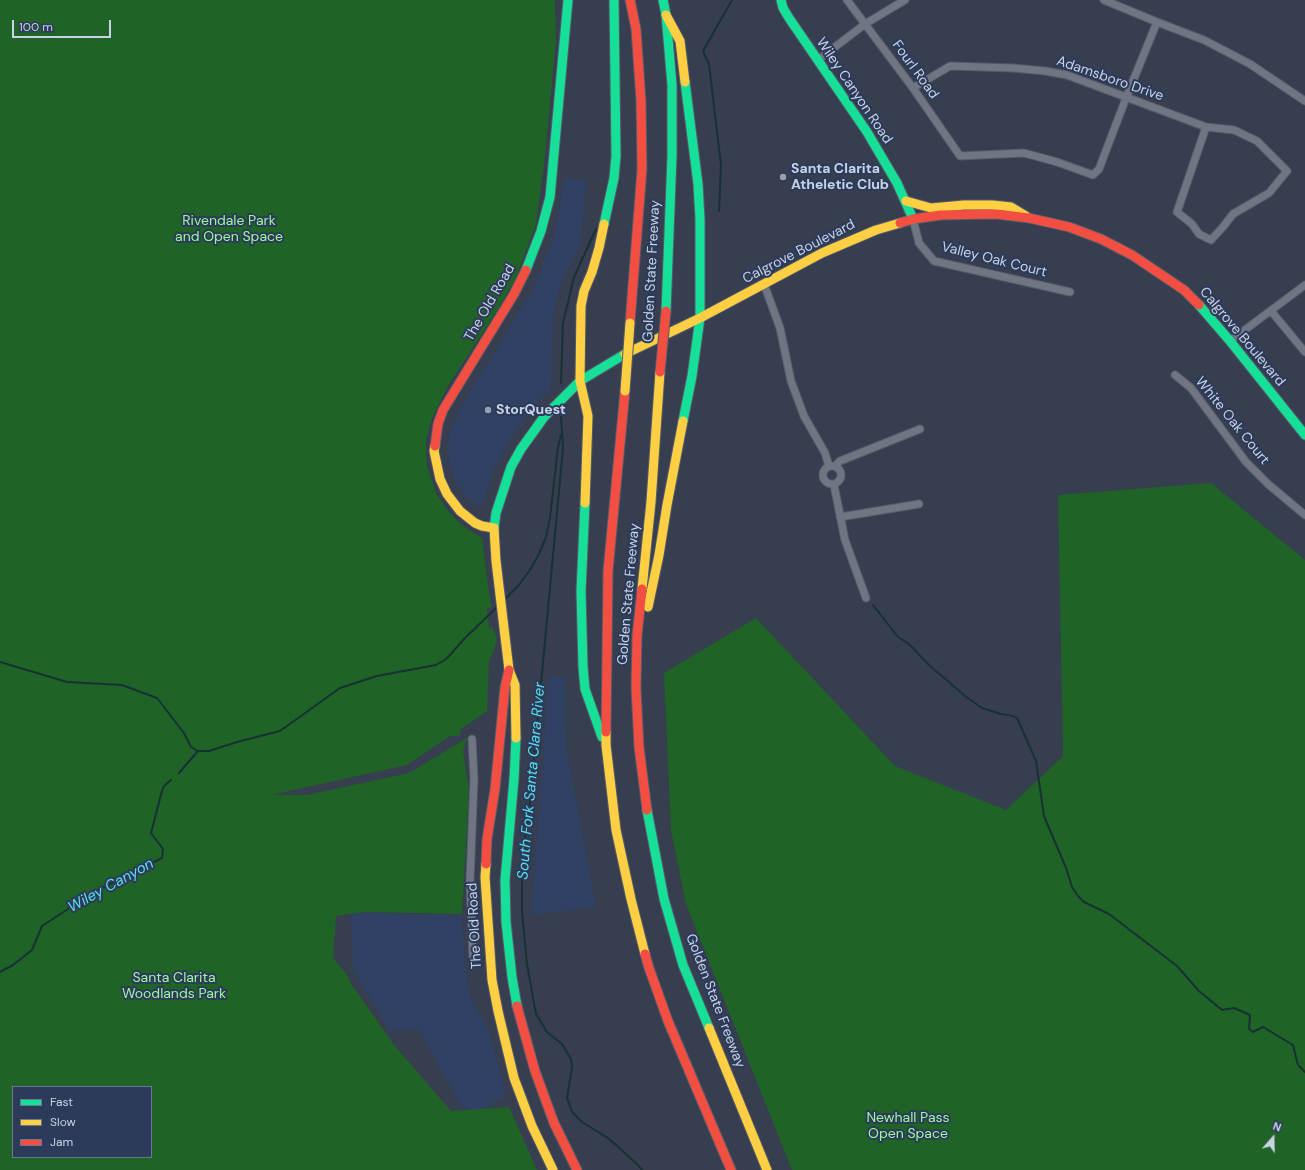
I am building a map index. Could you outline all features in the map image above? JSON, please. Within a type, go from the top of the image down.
[{"type":"main road","name":"The Old Road","points":[[494,528],[482,526],[470,520],[460,512],[447,494],[440,479],[434,451],[438,424],[443,410],[524,276],[541,231],[550,190],[568,0]]},
{"type":"main road","points":[[606,745],[585,689],[583,667],[582,591],[588,416],[580,381],[581,306],[584,291],[600,248],[614,178],[616,156],[616,39],[614,0]]},
{"type":"main road","name":"Golden State Freeway","points":[[630,0],[636,29],[641,101],[642,169],[625,391],[608,571],[606,745],[616,830],[631,899],[649,968],[668,1021],[731,1170]]},
{"type":"main road","name":"Golden State Freeway","points":[[663,0],[666,15],[672,85],[672,156],[666,311],[660,372],[652,502],[636,636],[636,688],[639,747],[648,814],[664,899],[683,965],[767,1170]]},
{"type":"main road","name":"Wiley Canyon Road","points":[[781,0],[789,18],[855,113],[906,201],[913,219]]},
{"type":"main road","points":[[636,658],[659,555],[692,376],[700,318],[698,293],[700,219],[698,184],[680,41],[666,15]]},
{"type":"main road","points":[[906,201],[931,208],[964,205],[1011,207],[1029,218]]},
{"type":"main road","name":"Calgrove Boulevard","points":[[494,528],[505,483],[511,467],[521,449],[544,417],[580,381],[617,358],[700,318],[822,253],[876,230],[913,219],[969,214],[996,214],[1029,218],[1069,228],[1101,239],[1132,255],[1184,290],[1201,307],[1305,435]]},
{"type":"main road","points":[[494,528],[498,584],[509,670],[515,685],[516,734],[514,779],[505,880],[506,922],[512,977],[517,1007],[535,1071],[554,1122],[577,1170]]},
{"type":"main road","name":"The Old Road","points":[[509,670],[495,789],[487,839],[485,877],[491,972],[498,1011],[514,1078],[532,1126],[553,1170]]},
{"type":"street","name":"Fourl Road","points":[[847,0],[913,88],[960,156],[1024,152],[1092,175],[1099,169],[1126,98]]},
{"type":"street","points":[[818,60],[865,24],[905,0]]},
{"type":"street","points":[[1104,0],[1204,40],[1250,64],[1305,101]]},
{"type":"street","points":[[1126,98],[1157,22]]},
{"type":"street","name":"Adamsboro Drive","points":[[913,88],[950,66],[1013,68],[1045,71],[1067,75],[1206,127],[1234,130],[1257,141],[1287,171],[1269,193],[1233,214],[1211,240],[1199,234],[1192,224],[1177,212],[1206,127]]},
{"type":"street","name":"Valley Oak Court","points":[[913,219],[919,243],[934,261],[1070,292]]},
{"type":"street","points":[[764,284],[780,328],[791,381],[804,416],[832,466],[840,470],[842,478],[840,481],[834,485],[827,483],[823,477],[824,470],[832,466],[840,461],[920,429]]},
{"type":"street","points":[[1230,341],[1305,285]]},
{"type":"street","points":[[1271,311],[1305,352]]},
{"type":"street","name":"White Oak Court","points":[[1175,374],[1191,388],[1246,462],[1268,484],[1305,515]]},
{"type":"street","points":[[834,485],[848,551],[866,598]]},
{"type":"street","points":[[840,517],[919,504]]},
{"type":"street","points":[[472,739],[474,779],[470,880],[473,958]]},
{"type":"shaded area","points":[[564,178],[586,180],[581,243],[565,273],[556,301],[553,317],[551,389],[531,409],[518,427],[504,449],[492,474],[484,501],[475,506],[464,495],[455,481],[450,464],[448,449],[449,436],[459,410],[530,294],[540,273],[552,241],[559,213]]},
{"type":"shaded area","points":[[549,677],[565,677],[566,747],[596,907],[531,915]]},
{"type":"shaded area","points":[[351,912],[462,915],[466,973],[470,997],[488,1029],[506,1095],[477,1113],[461,1105],[419,1030],[390,1031],[353,970]]},
{"type":"green space","name":"Rivendale Park and Open Space","points":[[0,0],[555,0],[556,42],[544,165],[536,224],[516,278],[497,311],[448,386],[432,418],[426,441],[427,466],[437,495],[449,512],[463,526],[482,538],[492,607],[487,608],[489,629],[492,627],[497,638],[489,661],[487,711],[460,730],[460,736],[450,736],[407,765],[271,795],[307,795],[409,773],[472,735],[466,741],[463,751],[469,790],[462,914],[364,912],[336,916],[333,957],[343,971],[345,971],[352,985],[394,1045],[451,1111],[509,1107],[537,1170],[0,1170]]},
{"type":"green space","name":"Newhall Pass Open Space","points":[[1211,483],[1305,560],[1305,1170],[792,1170],[686,904],[671,831],[664,673],[756,618],[895,766],[1006,810],[1063,756],[1058,495]]},
{"type":"waterway","points":[[719,211],[721,165],[709,64],[703,51],[732,0]]},
{"type":"waterway","name":"South Fork Santa Clara River","points":[[561,383],[563,323],[574,277],[596,229]]},
{"type":"waterway","name":"South Fork Santa Clara River","points":[[561,417],[563,448],[528,823],[522,854],[522,912],[527,964],[536,1014],[547,1032],[562,1044],[571,1059],[572,1067],[567,1098],[572,1112],[582,1122],[608,1138],[642,1170]]},
{"type":"waterway","points":[[506,598],[518,586],[530,570],[546,537],[550,518],[558,447],[561,435]]},
{"type":"waterway","points":[[873,605],[898,637],[909,644],[929,665],[965,696],[982,708],[1017,718],[1036,761],[1044,816],[1066,868],[1072,887],[1078,896],[1084,902],[1109,914],[1177,966],[1199,991],[1222,1010],[1234,1008],[1250,1015],[1249,1029],[1253,1032],[1263,1027],[1293,1045],[1298,1065],[1305,1072]]},
{"type":"waterway","points":[[0,662],[67,682],[122,685],[157,698],[184,733],[191,747],[198,751],[209,751],[280,731],[340,688],[377,676],[436,665],[445,660],[497,607]]},
{"type":"waterway","name":"Wiley Canyon","points":[[179,773],[198,751]]},
{"type":"waterway","name":"Wiley Canyon","points":[[0,972],[13,965],[32,950],[42,926],[94,892],[162,858],[163,849],[151,833],[162,791],[164,786],[171,780]]},
{"type":"traffic: fast","points":[[526,270],[541,231],[550,197],[568,0]]},
{"type":"traffic: fast","points":[[604,224],[614,178],[616,156],[614,0]]},
{"type":"traffic: fast","points":[[663,0],[666,15],[672,85],[672,156],[666,311]]},
{"type":"traffic: fast","points":[[781,0],[783,8],[789,18],[867,132],[897,183],[913,219]]},
{"type":"traffic: fast","points":[[683,421],[692,376],[700,318],[700,219],[698,184],[685,82]]},
{"type":"traffic: fast","points":[[1199,305],[1230,341],[1305,435]]},
{"type":"traffic: fast","points":[[494,528],[496,513],[511,467],[521,449],[544,417],[580,381],[625,354]]},
{"type":"traffic: fast","points":[[585,503],[581,591],[583,667],[585,689],[602,737]]},
{"type":"traffic: fast","points":[[516,738],[505,880],[506,922],[517,1006]]},
{"type":"traffic: fast","points":[[647,810],[664,899],[683,965],[709,1028]]},
{"type":"traffic: slow","points":[[666,15],[680,41],[685,82]]},
{"type":"traffic: slow","points":[[906,201],[931,208],[964,205],[1011,207],[1026,216]]},
{"type":"traffic: slow","points":[[625,354],[700,318],[822,253],[876,230],[900,223]]},
{"type":"traffic: slow","points":[[585,503],[588,416],[580,381],[581,306],[584,291],[592,272],[599,248],[604,224]]},
{"type":"traffic: slow","points":[[625,391],[630,323]]},
{"type":"traffic: slow","points":[[642,589],[651,502],[660,372]]},
{"type":"traffic: slow","points":[[648,607],[683,421]]},
{"type":"traffic: slow","points":[[435,446],[434,451],[440,479],[447,494],[460,511],[475,523],[494,528],[496,561],[509,670],[515,685],[516,738]]},
{"type":"traffic: slow","points":[[606,732],[606,745],[616,830],[645,954]]},
{"type":"traffic: slow","points":[[486,864],[485,877],[492,980],[498,1011],[514,1078],[532,1126],[553,1170]]},
{"type":"traffic: slow","points":[[709,1028],[767,1170]]},
{"type":"traffic: jam","points":[[630,0],[636,29],[641,101],[642,169],[630,323]]},
{"type":"traffic: jam","points":[[900,223],[913,219],[941,215],[996,214],[1029,218],[1069,227],[1101,239],[1132,255],[1184,290],[1199,305]]},
{"type":"traffic: jam","points":[[435,446],[438,424],[443,410],[514,294],[526,270]]},
{"type":"traffic: jam","points":[[660,372],[666,311]]},
{"type":"traffic: jam","points":[[606,732],[608,571],[625,391]]},
{"type":"traffic: jam","points":[[642,589],[637,636],[636,688],[639,747],[647,810]]},
{"type":"traffic: jam","points":[[486,864],[487,839],[495,789],[505,687],[509,670]]},
{"type":"traffic: jam","points":[[645,954],[668,1021],[731,1170]]},
{"type":"traffic: jam","points":[[517,1006],[535,1071],[554,1123],[577,1170]]},
{"type":"place","name":"Santa Clarita Atheletic Club","points":[[783,177]]},
{"type":"place","name":"StorQuest","points":[[488,410]]},
{"type":"park label","name":"Santa Clarita Woodlands Park","points":[[174,986]]}]
